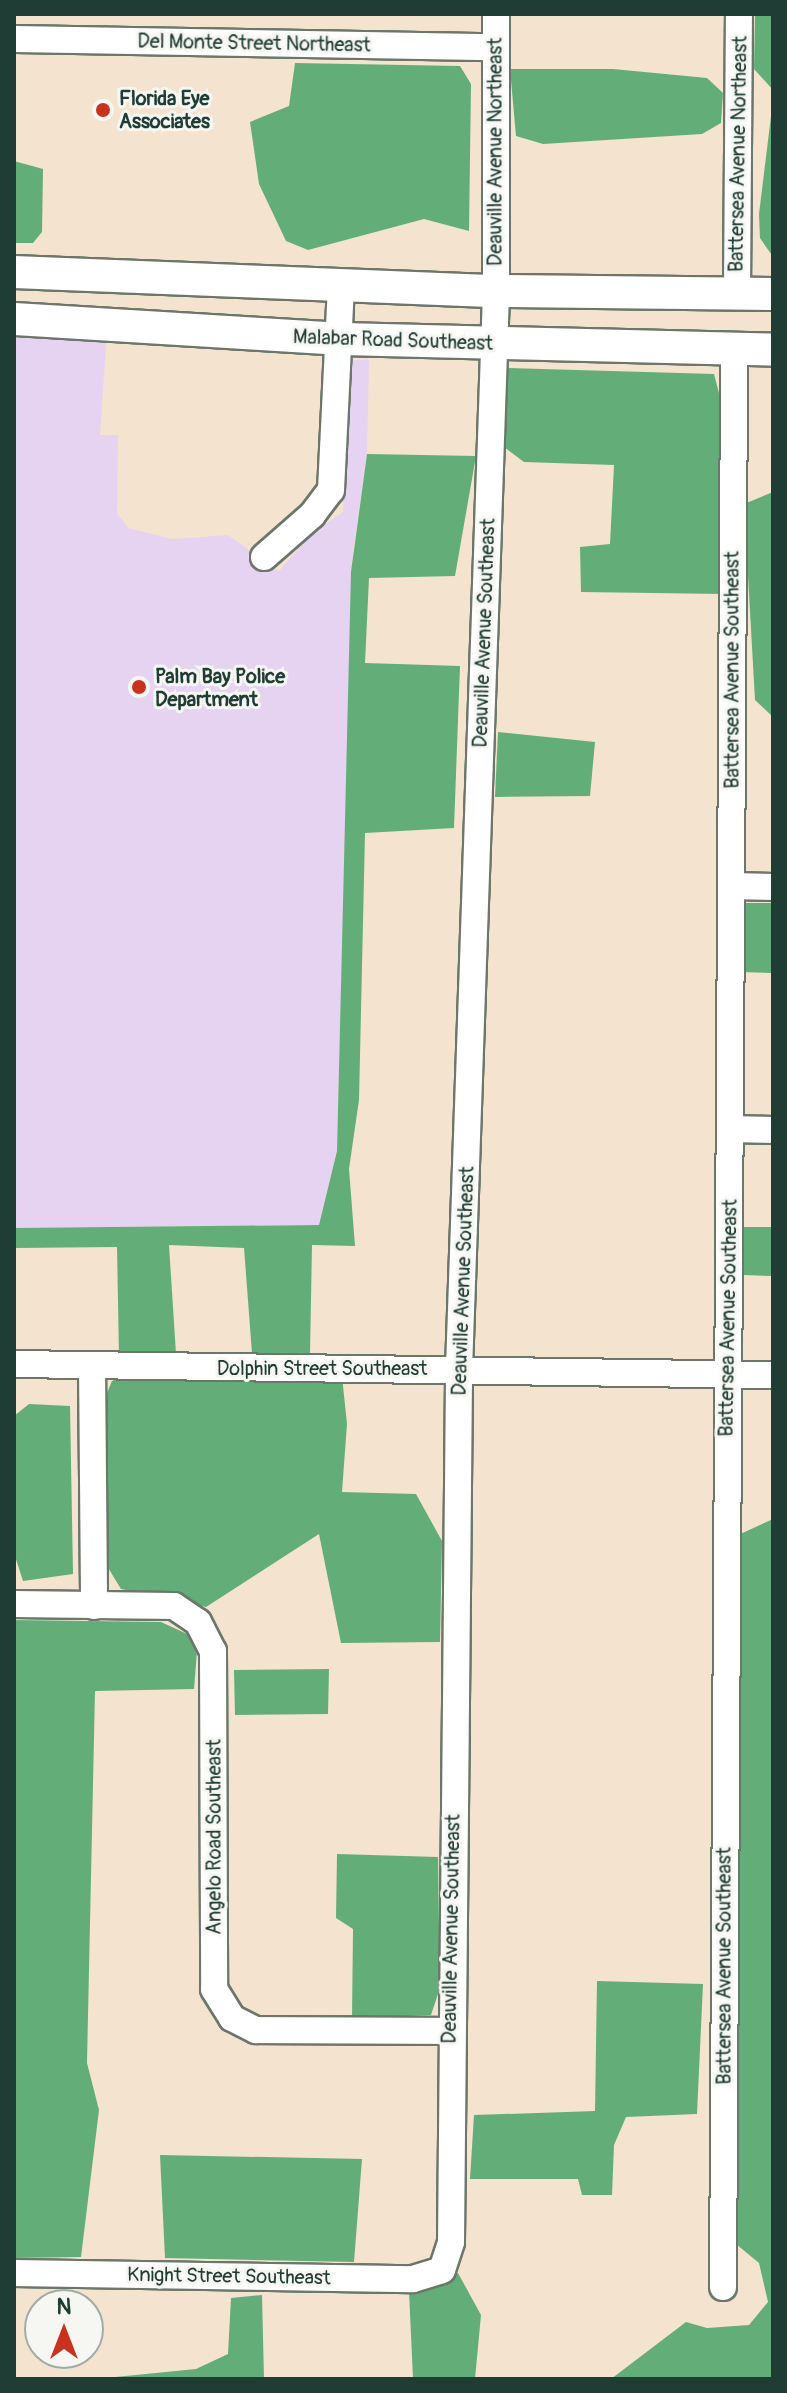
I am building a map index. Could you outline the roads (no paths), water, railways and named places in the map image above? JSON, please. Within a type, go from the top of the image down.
[{"type":"main road","points":[[14,272],[496,291],[773,294]]},
{"type":"main road","name":"Malabar Road Southeast","points":[[14,319],[338,339],[773,350]]},
{"type":"street","name":"Deauville Avenue Northeast","points":[[496,14],[496,291]]},
{"type":"street","name":"Battersea Avenue Northeast","points":[[737,293],[739,14]]},
{"type":"street","name":"Del Monte Street Northeast","points":[[14,39],[495,47]]},
{"type":"street","points":[[264,557],[312,515],[331,490],[341,285]]},
{"type":"street","name":"Deauville Avenue Southeast","points":[[442,2270],[451,2242],[450,2031],[459,1369],[496,291]]},
{"type":"street","name":"Battersea Avenue Southeast","points":[[723,2287],[734,350]]},
{"type":"street","points":[[732,886],[773,887]]},
{"type":"street","points":[[731,1129],[773,1130]]},
{"type":"street","name":"Dolphin Street Southeast","points":[[14,1364],[773,1375]]},
{"type":"street","points":[[92,1365],[94,1606]]},
{"type":"street","name":"Angelo Road Southeast","points":[[14,1604],[174,1606],[198,1622],[213,1651],[214,1989],[232,2018],[256,2030],[450,2031]]},
{"type":"street","name":"Knight Street Southeast","points":[[14,2273],[413,2279],[442,2270]]},
{"type":"place","name":"Florida Eye Associates","points":[[103,110]]},
{"type":"place","name":"Palm Bay Police Department","points":[[139,687]]}]
